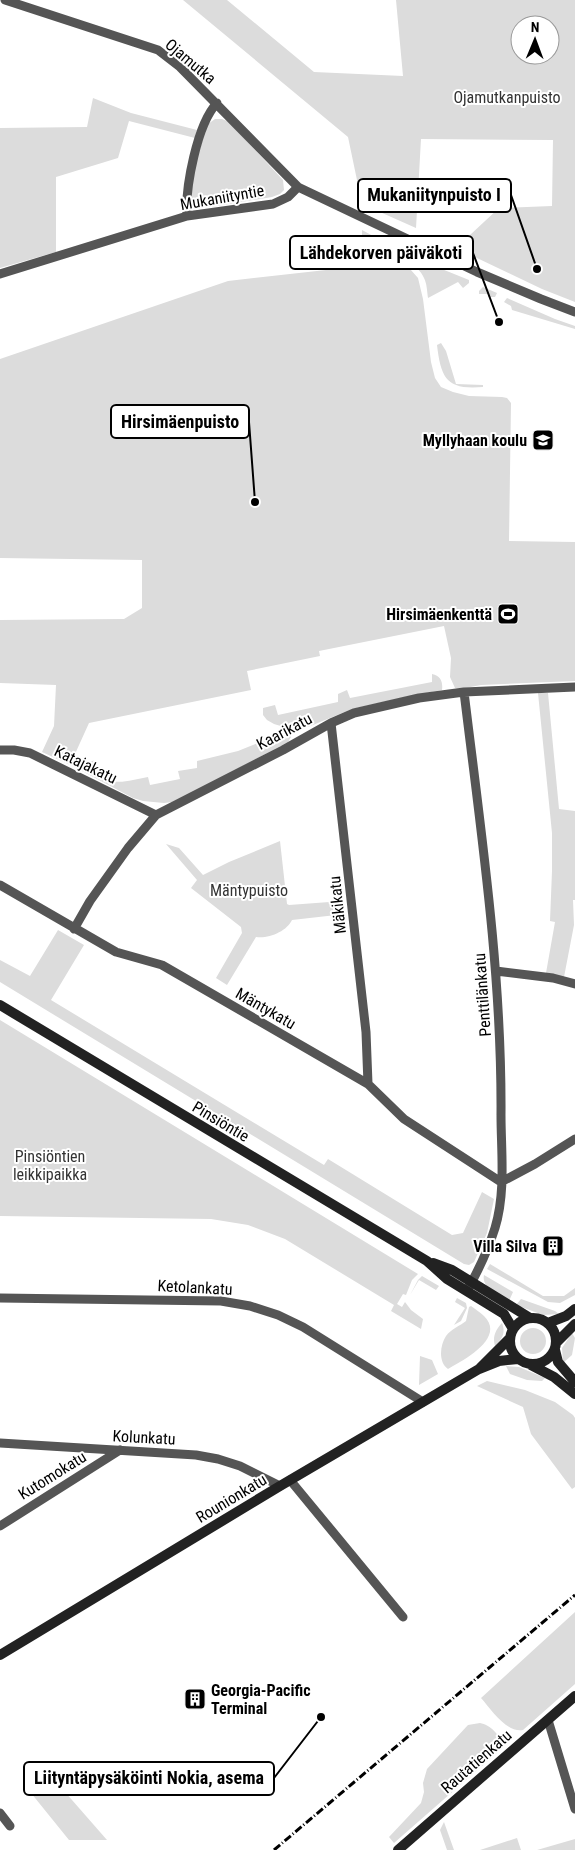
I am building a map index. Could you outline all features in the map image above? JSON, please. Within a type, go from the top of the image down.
[{"type":"main road","name":"Pinsiöntie","points":[[0,1005],[427,1261],[448,1279],[469,1286],[530,1318]]},
{"type":"main road","name":"Pinsiöntie","points":[[469,1286],[504,1314],[512,1334]]},
{"type":"main road","points":[[548,1323],[566,1316],[575,1309]]},
{"type":"main road","points":[[575,1382],[558,1362],[556,1334],[548,1323],[537,1318],[524,1320],[512,1334],[510,1346],[518,1359],[554,1376],[575,1394]]},
{"type":"main road","points":[[531,1365],[545,1361],[575,1324]]},
{"type":"main road","name":"Rounionkatu","points":[[480,1368],[512,1334]]},
{"type":"main road","name":"Rounionkatu","points":[[0,1655],[480,1368],[499,1361],[518,1359]]},
{"type":"main road","name":"Rautatienkatu","points":[[398,1850],[575,1696]]},
{"type":"street","name":"Ojamutka","points":[[5,0],[158,50],[180,67],[298,187]]},
{"type":"street","points":[[187,216],[186,202],[189,177],[206,118],[217,104]]},
{"type":"street","points":[[298,187],[477,272],[575,312]]},
{"type":"street","name":"Mukaniityntie","points":[[0,274],[187,216],[273,204],[288,197],[298,187]]},
{"type":"street","name":"Kaarikatu","points":[[74,929],[90,900],[123,854],[156,815],[283,750],[331,723],[354,714],[418,698],[464,692],[575,687]]},
{"type":"street","name":"Penttilänkatu","points":[[464,692],[496,971],[502,1064],[501,1182],[495,1227],[469,1286]]},
{"type":"street","name":"Mäkikatu","points":[[331,723],[366,1032],[368,1084]]},
{"type":"street","name":"Katajakatu","points":[[0,750],[30,753],[156,815]]},
{"type":"street","name":"Mäntykatu","points":[[0,885],[116,952],[162,965],[368,1084],[404,1119],[501,1182]]},
{"type":"street","points":[[496,971],[546,977],[575,984]]},
{"type":"street","points":[[501,1182],[535,1164],[575,1138]]},
{"type":"street","name":"Ketolankatu","points":[[0,1298],[221,1301],[250,1306],[278,1315],[303,1327],[423,1402]]},
{"type":"street","name":"Kolunkatu","points":[[0,1443],[196,1455],[240,1466],[280,1486]]},
{"type":"street","name":"Kutomokatu","points":[[0,1526],[120,1450]]},
{"type":"street","points":[[290,1480],[403,1617]]},
{"type":"street","points":[[548,1720],[575,1809]]},
{"type":"street","points":[[0,1813],[10,1826]]},
{"type":"green space","name":"Ojamutkanpuisto","points":[[183,0],[227,0],[314,72],[403,76],[396,0],[575,0],[575,302],[542,289],[456,248],[499,208],[552,206],[553,140],[421,139],[416,228],[362,204],[348,137]]},
{"type":"green space","points":[[93,98],[131,113],[197,130],[195,138],[129,121],[118,158],[56,177],[56,252],[0,268],[0,128],[87,127]]},
{"type":"green space","points":[[215,119],[229,122],[283,180],[284,190],[280,194],[211,207],[203,207],[192,199],[192,181],[199,152],[208,124]]},
{"type":"green space","points":[[362,230],[397,249],[402,260],[418,278],[423,299],[431,362],[435,378],[441,387],[469,396],[507,398],[511,403],[509,541],[575,542],[575,681],[455,688],[450,677],[451,658],[444,626],[319,651],[320,656],[247,671],[251,690],[89,723],[70,765],[42,752],[54,726],[56,685],[0,683],[0,620],[124,619],[142,608],[142,560],[0,558],[0,359],[228,281],[362,266]]},
{"type":"green space","points":[[412,257],[469,280],[469,283],[463,288],[458,282],[428,298],[425,280],[413,263]]},
{"type":"green space","points":[[483,287],[497,293],[495,297],[488,297],[488,294],[479,294]]},
{"type":"green space","points":[[507,298],[575,326],[575,329],[512,310],[511,306],[504,302]]},
{"type":"green space","points":[[441,343],[446,351],[456,384],[483,385],[483,387],[461,386],[454,384],[448,380],[444,374],[439,357],[437,345]]},
{"type":"green space","points":[[432,674],[438,676],[441,680],[442,690],[352,709],[308,727],[284,727],[267,720],[263,715],[263,708],[275,705],[278,715],[338,702],[338,694],[347,690],[350,698],[432,682]]},
{"type":"green space","points":[[538,693],[548,693],[559,809],[575,811],[574,925],[564,977],[546,973],[555,922],[550,921],[552,833]]},
{"type":"green space","points":[[284,733],[289,734],[291,737],[288,742],[172,802],[143,801],[133,798],[82,771],[84,763],[96,760],[99,770],[109,780],[123,782],[148,777],[150,785],[180,779],[178,771],[197,768],[197,761],[238,751]]},
{"type":"green space","name":"Mäntypuisto","points":[[280,841],[287,904],[343,901],[345,914],[292,920],[282,931],[266,937],[256,937],[227,985],[216,978],[242,933],[241,927],[191,888],[197,880],[166,844],[179,848],[203,875]]},
{"type":"green space","points":[[58,930],[84,945],[51,1000],[324,1165],[328,1159],[452,1235],[463,1233],[482,1192],[494,1199],[487,1233],[474,1262],[469,1265],[464,1264],[0,982],[0,960],[30,976]]},
{"type":"green space","name":"Pinsiöntien leikkipaikka","points":[[0,1020],[418,1274],[412,1280],[406,1295],[403,1294],[397,1304],[402,1307],[405,1302],[411,1310],[423,1319],[421,1329],[391,1311],[394,1305],[285,1239],[248,1225],[211,1219],[0,1216]]},
{"type":"green space","points":[[490,1264],[543,1296],[564,1296],[575,1288],[575,1295],[560,1303],[548,1302],[487,1269]]},
{"type":"green space","points":[[484,1275],[513,1292],[509,1301],[496,1294],[485,1284]]},
{"type":"green space","points":[[422,1276],[439,1286],[436,1290],[419,1280],[410,1295],[418,1280]]},
{"type":"green space","points":[[457,1298],[466,1303],[467,1308],[461,1321],[454,1325],[465,1308],[455,1302]]},
{"type":"green space","points":[[521,1299],[559,1314],[543,1315],[516,1305]]},
{"type":"green space","points":[[471,1306],[484,1316],[489,1324],[490,1332],[480,1347],[448,1369],[441,1358],[442,1344],[453,1329],[466,1321],[469,1307]]},
{"type":"green space","points":[[502,1323],[503,1336],[495,1346],[495,1333]]},
{"type":"green space","points":[[533,1328],[542,1332],[546,1341],[542,1350],[533,1354],[524,1350],[520,1341],[524,1332]]},
{"type":"green space","points":[[572,1333],[575,1338],[572,1355],[563,1363],[562,1348]]},
{"type":"green space","points":[[420,1356],[432,1360],[438,1374],[419,1385]]},
{"type":"green space","points":[[506,1366],[519,1367],[545,1378],[542,1381],[527,1380],[510,1374]]},
{"type":"green space","points":[[487,1381],[525,1390],[555,1402],[573,1415],[575,1418],[575,1487],[572,1489],[531,1434],[523,1407],[477,1386]]},
{"type":"green space","points":[[575,1612],[575,1684],[523,1730],[511,1728],[499,1719],[481,1698]]},
{"type":"green space","points":[[485,1724],[499,1737],[499,1751],[394,1843],[389,1837],[421,1803],[424,1792],[423,1783],[427,1769],[468,1725]]},
{"type":"green space","points":[[51,1776],[107,1840],[69,1840],[31,1793]]},
{"type":"green space","points":[[444,1822],[454,1850],[447,1850],[440,1830]]},
{"type":"green space","points":[[517,1838],[521,1850],[480,1850]]},
{"type":"green space","points":[[575,1839],[575,1850],[537,1850]]},
{"type":"railway","points":[[274,1850],[575,1595]]},
{"type":"place","name":"Mukaniitynpuisto I","points":[[537,269]]},
{"type":"place","name":"Lähdekorven päiväkoti","points":[[499,322]]},
{"type":"place","name":"Myllyhaan koulu","points":[[543,440]]},
{"type":"place","name":"Hirsimäenpuisto","points":[[255,502]]},
{"type":"place","name":"Hirsimäenkenttä","points":[[508,614]]},
{"type":"place","name":"Villa Silva","points":[[553,1246]]},
{"type":"place","name":"Georgia-Pacific Terminal","points":[[195,1699]]},
{"type":"place","name":"Liityntäpysäköinti Nokia, asema","points":[[321,1717]]}]
